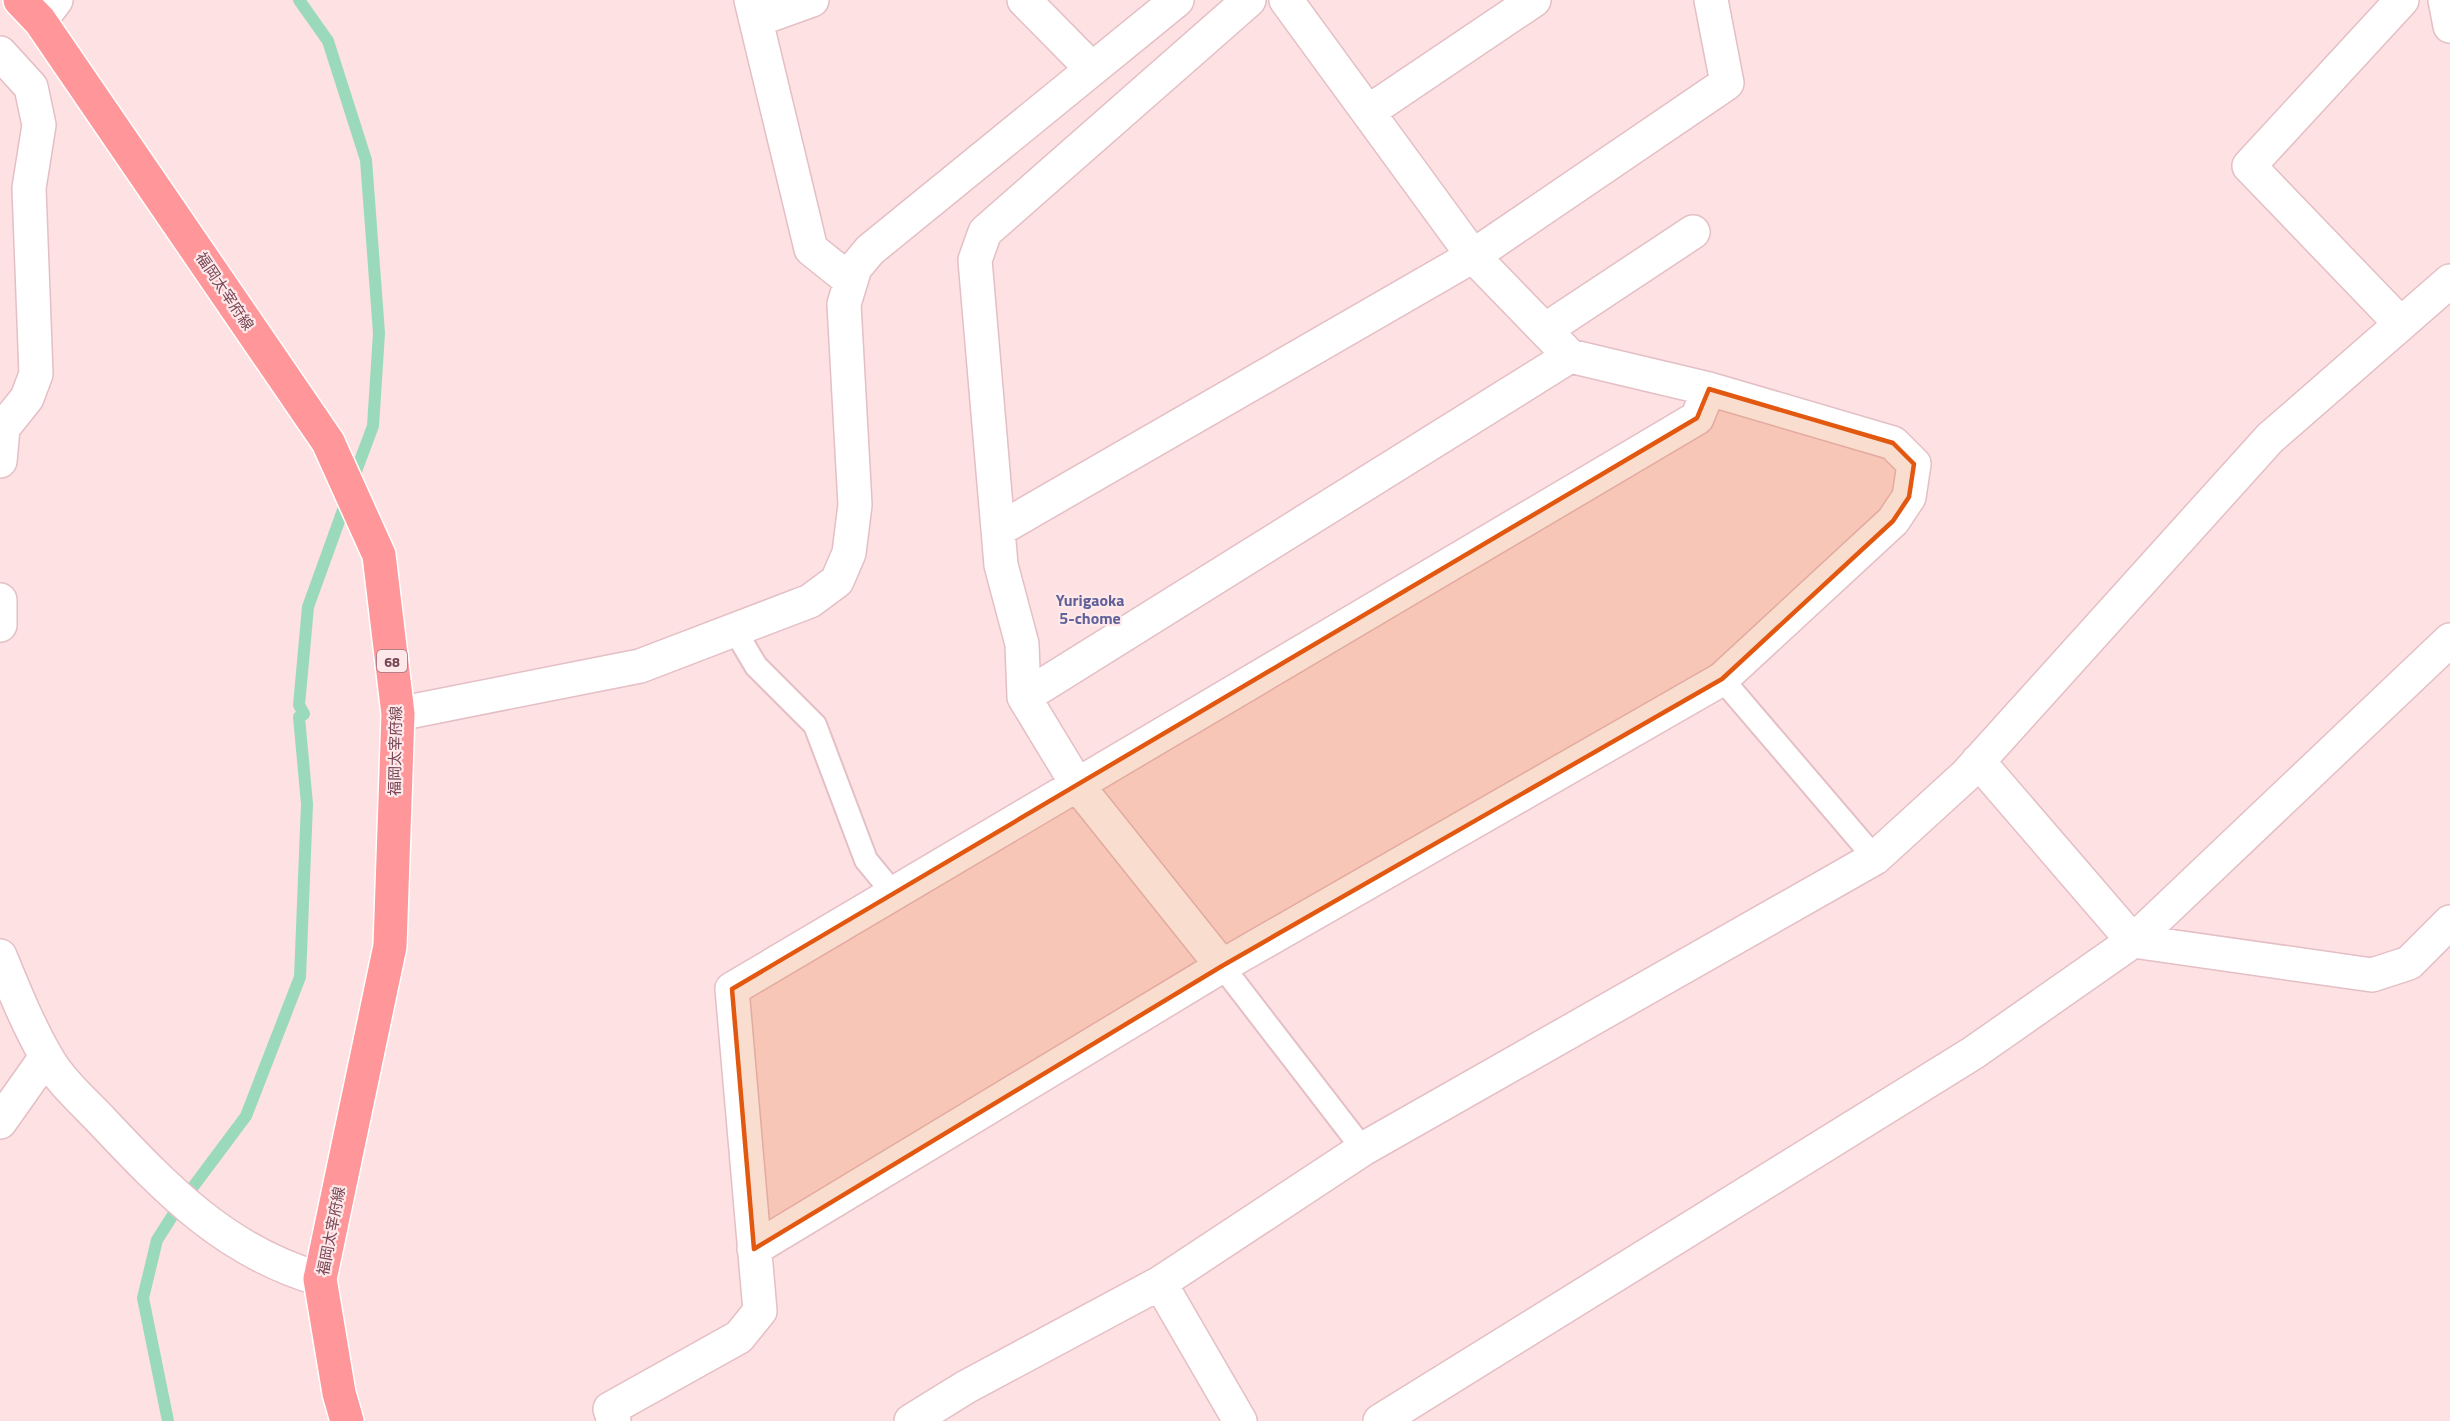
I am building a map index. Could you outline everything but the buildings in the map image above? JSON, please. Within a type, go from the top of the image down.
[{"type":"main road","name":"福岡太宰府線","points":[[39,7],[328,442],[379,555],[398,714],[390,946],[320,1280],[339,1393],[347,1421]]},
{"type":"street","points":[[812,0],[754,10],[811,249],[851,281]]},
{"type":"street","points":[[1024,0],[1092,69]]},
{"type":"street","points":[[398,714],[639,666],[810,601],[837,580],[849,553],[855,505],[844,304],[855,268],[870,250],[1177,0]]},
{"type":"street","points":[[1222,966],[1078,786],[1024,697],[1022,644],[1001,565],[975,260],[985,232],[1249,0]]},
{"type":"street","points":[[754,1249],[1222,966],[1722,679],[1893,521],[1909,497],[1914,464],[1893,443],[1709,390],[1570,356],[1473,256],[1286,0]]},
{"type":"street","points":[[1368,112],[1534,0]]},
{"type":"street","points":[[998,530],[1473,256],[1727,83],[1711,0]]},
{"type":"street","points":[[2400,323],[2249,166],[2402,0]]},
{"type":"street","points":[[2445,0],[2450,26]]},
{"type":"street","points":[[0,53],[31,87],[39,125],[29,188],[36,374],[27,398],[2,428],[0,461]]},
{"type":"street","points":[[1545,330],[1693,232]]},
{"type":"street","points":[[911,1421],[966,1387],[1160,1283],[1363,1149],[1875,858],[1978,761],[2270,438],[2450,281]]},
{"type":"street","points":[[1024,697],[1570,356]]},
{"type":"street","points":[[614,1421],[610,1409],[739,1337],[760,1311],[732,989],[1697,418],[1709,390]]},
{"type":"street","points":[[0,600],[0,625]]},
{"type":"street","points":[[1380,1421],[1973,1053],[2133,941],[2450,640]]},
{"type":"street","points":[[1978,761],[2133,941],[2372,975],[2409,963],[2450,922]]},
{"type":"street","points":[[0,956],[46,1058],[76,1094],[163,1185],[241,1247],[296,1272],[320,1280]]},
{"type":"street","points":[[0,1122],[46,1058]]},
{"type":"street","points":[[1160,1283],[1240,1421]]},
{"type":"lane","points":[[735,629],[756,666],[815,725],[866,860],[894,894]]},
{"type":"lane","points":[[1722,679],[1875,858]]},
{"type":"lane","points":[[1222,966],[1363,1149]]},
{"type":"highlighted area","points":[[1709,389],[1893,443],[1914,464],[1909,497],[1893,521],[1722,679],[1222,966],[754,1249],[732,989],[1697,418]]},
{"type":"waterway","points":[[299,0],[328,41],[366,160],[379,333],[373,426],[352,482]]},
{"type":"waterway","points":[[168,1421],[143,1298],[157,1240],[178,1207],[246,1116],[300,977],[307,804],[299,717],[304,714],[299,705],[308,607],[347,499]]},
{"type":"district","name":"Yurigaoka 5-chome","points":[[1090,609]]}]
